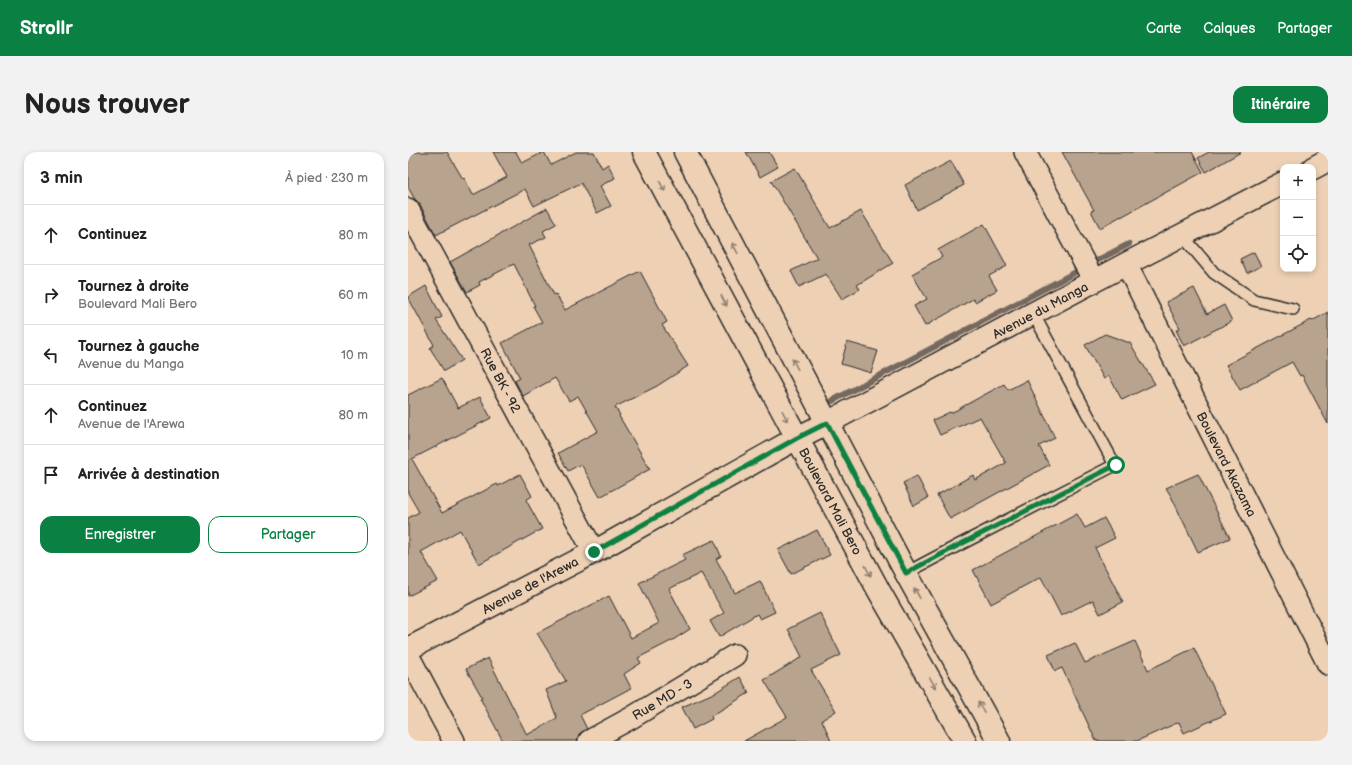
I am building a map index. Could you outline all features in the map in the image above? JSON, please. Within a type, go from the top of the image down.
[{"type":"main road","name":"Boulevard Mali Bero","points":[[644,152],[879,591],[965,741]]},
{"type":"main road","points":[[684,152],[906,573],[999,741]]},
{"type":"main road","points":[[1316,166],[1328,160]]},
{"type":"main road","name":"Avenue du Manga","points":[[797,438],[1126,264],[1280,185]]},
{"type":"main road","name":"Avenue de l'Arewa","points":[[408,650],[594,552],[797,438]]},
{"type":"street","points":[[1025,152],[1094,281]]},
{"type":"street","name":"Rue BK - 92","points":[[408,209],[594,552]]},
{"type":"street","name":"Boulevard Akazama","points":[[1126,264],[1328,664]]},
{"type":"street","points":[[408,655],[454,741]]},
{"type":"street","name":"Rue MD - 3","points":[[589,741],[631,718],[735,655]]},
{"type":"lane","points":[[1182,235],[1214,273],[1248,296],[1254,300],[1293,309]]},
{"type":"lane","points":[[906,573],[1116,465],[1034,313]]},
{"type":"building","points":[[408,152],[447,152],[473,195],[507,177],[493,152],[516,152],[522,163],[544,152],[551,165],[576,152],[594,152],[602,168],[608,164],[615,178],[600,186],[611,206],[597,213],[581,183],[534,206],[525,189],[436,235],[419,203],[414,198],[408,187]]},
{"type":"building","points":[[746,152],[769,152],[778,167],[760,177]]},
{"type":"building","points":[[1062,152],[1192,152],[1203,172],[1100,228],[1091,211],[1094,210]]},
{"type":"building","points":[[1209,152],[1241,152],[1206,172],[1198,158]]},
{"type":"building","points":[[951,161],[964,185],[917,210],[905,185]]},
{"type":"building","points":[[795,168],[830,228],[861,211],[893,263],[857,285],[860,289],[842,299],[826,274],[799,287],[791,271],[817,258],[771,181]]},
{"type":"building","points":[[547,208],[556,224],[543,231],[546,237],[529,245],[554,295],[556,294],[565,310],[640,271],[667,322],[662,325],[688,366],[657,386],[615,407],[650,469],[600,497],[581,464],[568,471],[558,453],[598,431],[578,396],[569,401],[555,378],[523,396],[515,381],[520,378],[502,343],[542,322],[514,264],[479,282],[480,285],[467,292],[450,262]]},
{"type":"building","points":[[984,224],[1007,266],[989,276],[997,290],[975,302],[973,299],[925,326],[914,306],[927,299],[912,274],[942,257],[938,250]]},
{"type":"building","points":[[1254,252],[1261,266],[1247,273],[1240,259]]},
{"type":"building","points":[[426,286],[442,317],[436,320],[462,360],[444,371],[430,348],[434,345],[408,297]]},
{"type":"building","points":[[1194,288],[1207,314],[1224,305],[1232,321],[1184,346],[1176,330],[1180,328],[1166,302]]},
{"type":"building","points":[[1328,312],[1328,424],[1302,375],[1300,376],[1292,362],[1240,390],[1226,365]]},
{"type":"building","points":[[1105,334],[1130,343],[1155,384],[1122,400],[1109,376],[1104,379],[1085,345]]},
{"type":"building","points":[[847,342],[878,351],[871,373],[841,364]]},
{"type":"building","points":[[442,378],[458,408],[480,397],[491,418],[412,459],[442,513],[497,484],[498,486],[520,474],[532,496],[526,500],[542,529],[479,564],[460,530],[421,552],[438,581],[408,596],[408,518],[419,512],[408,493],[408,395]]},
{"type":"building","points":[[1027,380],[1055,438],[1039,446],[1049,465],[950,519],[937,495],[973,475],[975,480],[1006,463],[980,417],[940,435],[933,420],[950,412],[951,413],[1004,384],[1008,390]]},
{"type":"building","points":[[1198,474],[1230,538],[1198,552],[1166,488]]},
{"type":"building","points":[[917,476],[928,498],[914,506],[903,483]]},
{"type":"building","points":[[1077,514],[1085,528],[1104,518],[1115,538],[1095,548],[1123,602],[1100,614],[1093,600],[1061,616],[1041,577],[991,604],[973,570]]},
{"type":"building","points":[[817,530],[830,555],[791,574],[778,550]]},
{"type":"building","points":[[714,540],[721,556],[716,559],[735,593],[760,581],[775,612],[760,619],[757,614],[719,637],[710,621],[724,613],[701,573],[669,589],[690,629],[673,640],[638,658],[641,663],[624,674],[631,688],[580,715],[587,729],[579,734],[577,741],[503,741],[480,698],[482,697],[466,669],[488,658],[527,735],[557,718],[546,690],[566,681],[537,633],[609,596],[631,638],[659,623],[639,583],[685,560],[682,555]]},
{"type":"building","points":[[820,613],[841,655],[811,670],[836,711],[822,720],[831,741],[744,741],[787,717],[764,680],[802,657],[788,629]]},
{"type":"building","points":[[1135,641],[1148,670],[1194,648],[1226,714],[1184,733],[1179,722],[1137,741],[1096,741],[1062,668],[1055,671],[1048,655],[1075,643],[1085,663]]},
{"type":"building","points":[[740,677],[749,693],[711,716],[712,719],[693,729],[682,707],[716,692]]},
{"type":"waterway","points":[[1098,260],[1129,244]]},
{"type":"waterway","points":[[832,401],[1074,273]]},
{"type":"route","points":[[594,552],[733,473],[827,423],[906,573],[1116,465]]}]
